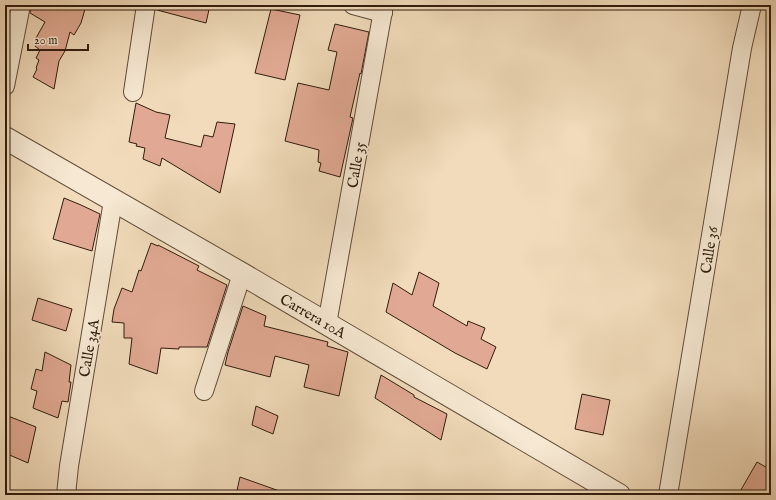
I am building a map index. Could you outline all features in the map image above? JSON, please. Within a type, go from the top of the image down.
[{"type":"street","points":[[5,86],[21,5]]},
{"type":"street","points":[[133,92],[146,5]]},
{"type":"street","points":[[353,5],[384,9]]},
{"type":"street","name":"Calle 36","points":[[668,495],[742,48],[752,5]]},
{"type":"street","name":"Calle 35","points":[[327,324],[384,9]]},
{"type":"street","name":"Carrera 10A","points":[[5,138],[242,274],[619,495]]},
{"type":"street","name":"Calle 34A","points":[[66,495],[69,466],[113,201]]},
{"type":"street","points":[[204,391],[242,274]]},
{"type":"street","points":[[69,466],[73,495]]},
{"type":"building","points":[[31,5],[78,5],[85,9],[81,23],[74,35],[70,32],[65,51],[59,61],[54,89],[33,77],[39,60],[36,58],[40,50],[35,46],[38,39],[36,38],[45,22],[30,13]]},
{"type":"building","points":[[158,5],[210,5],[206,23],[157,10]]},
{"type":"building","points":[[271,9],[300,15],[285,80],[255,73]]},
{"type":"building","points":[[335,24],[369,32],[361,74],[360,73],[350,117],[353,118],[340,177],[319,171],[321,163],[318,162],[319,150],[285,141],[298,83],[329,90],[337,52],[328,50]]},
{"type":"building","points":[[136,103],[156,112],[170,115],[165,138],[201,147],[204,135],[213,137],[217,122],[235,124],[220,193],[162,158],[160,166],[143,159],[145,148],[136,146],[137,144],[129,142]]},
{"type":"building","points":[[64,198],[100,214],[92,251],[53,239]]},
{"type":"building","points":[[151,243],[158,245],[199,266],[197,270],[227,285],[207,347],[179,347],[179,349],[161,348],[157,374],[129,364],[132,338],[124,338],[124,323],[112,322],[114,309],[122,288],[132,292],[139,270],[141,271]]},
{"type":"building","points":[[419,272],[439,283],[433,306],[467,326],[468,321],[485,328],[481,339],[496,347],[487,369],[455,353],[386,312],[393,283],[412,295]]},
{"type":"building","points":[[38,298],[72,309],[66,331],[32,320]]},
{"type":"building","points":[[243,306],[266,316],[264,326],[328,342],[327,346],[348,352],[339,396],[304,387],[309,365],[275,356],[270,377],[225,365]]},
{"type":"building","points":[[45,352],[71,365],[69,382],[71,382],[68,402],[62,401],[58,418],[33,408],[37,391],[31,389],[36,369],[42,371]]},
{"type":"building","points":[[381,375],[414,395],[414,397],[447,414],[441,440],[375,398]]},
{"type":"building","points":[[582,394],[610,400],[603,435],[575,429]]},
{"type":"building","points":[[256,406],[278,416],[273,434],[252,425]]},
{"type":"building","points":[[8,416],[36,427],[28,463],[5,453],[5,431]]},
{"type":"building","points":[[757,462],[771,470],[771,495],[738,495]]},
{"type":"building","points":[[240,477],[285,493],[285,495],[236,495]]}]
